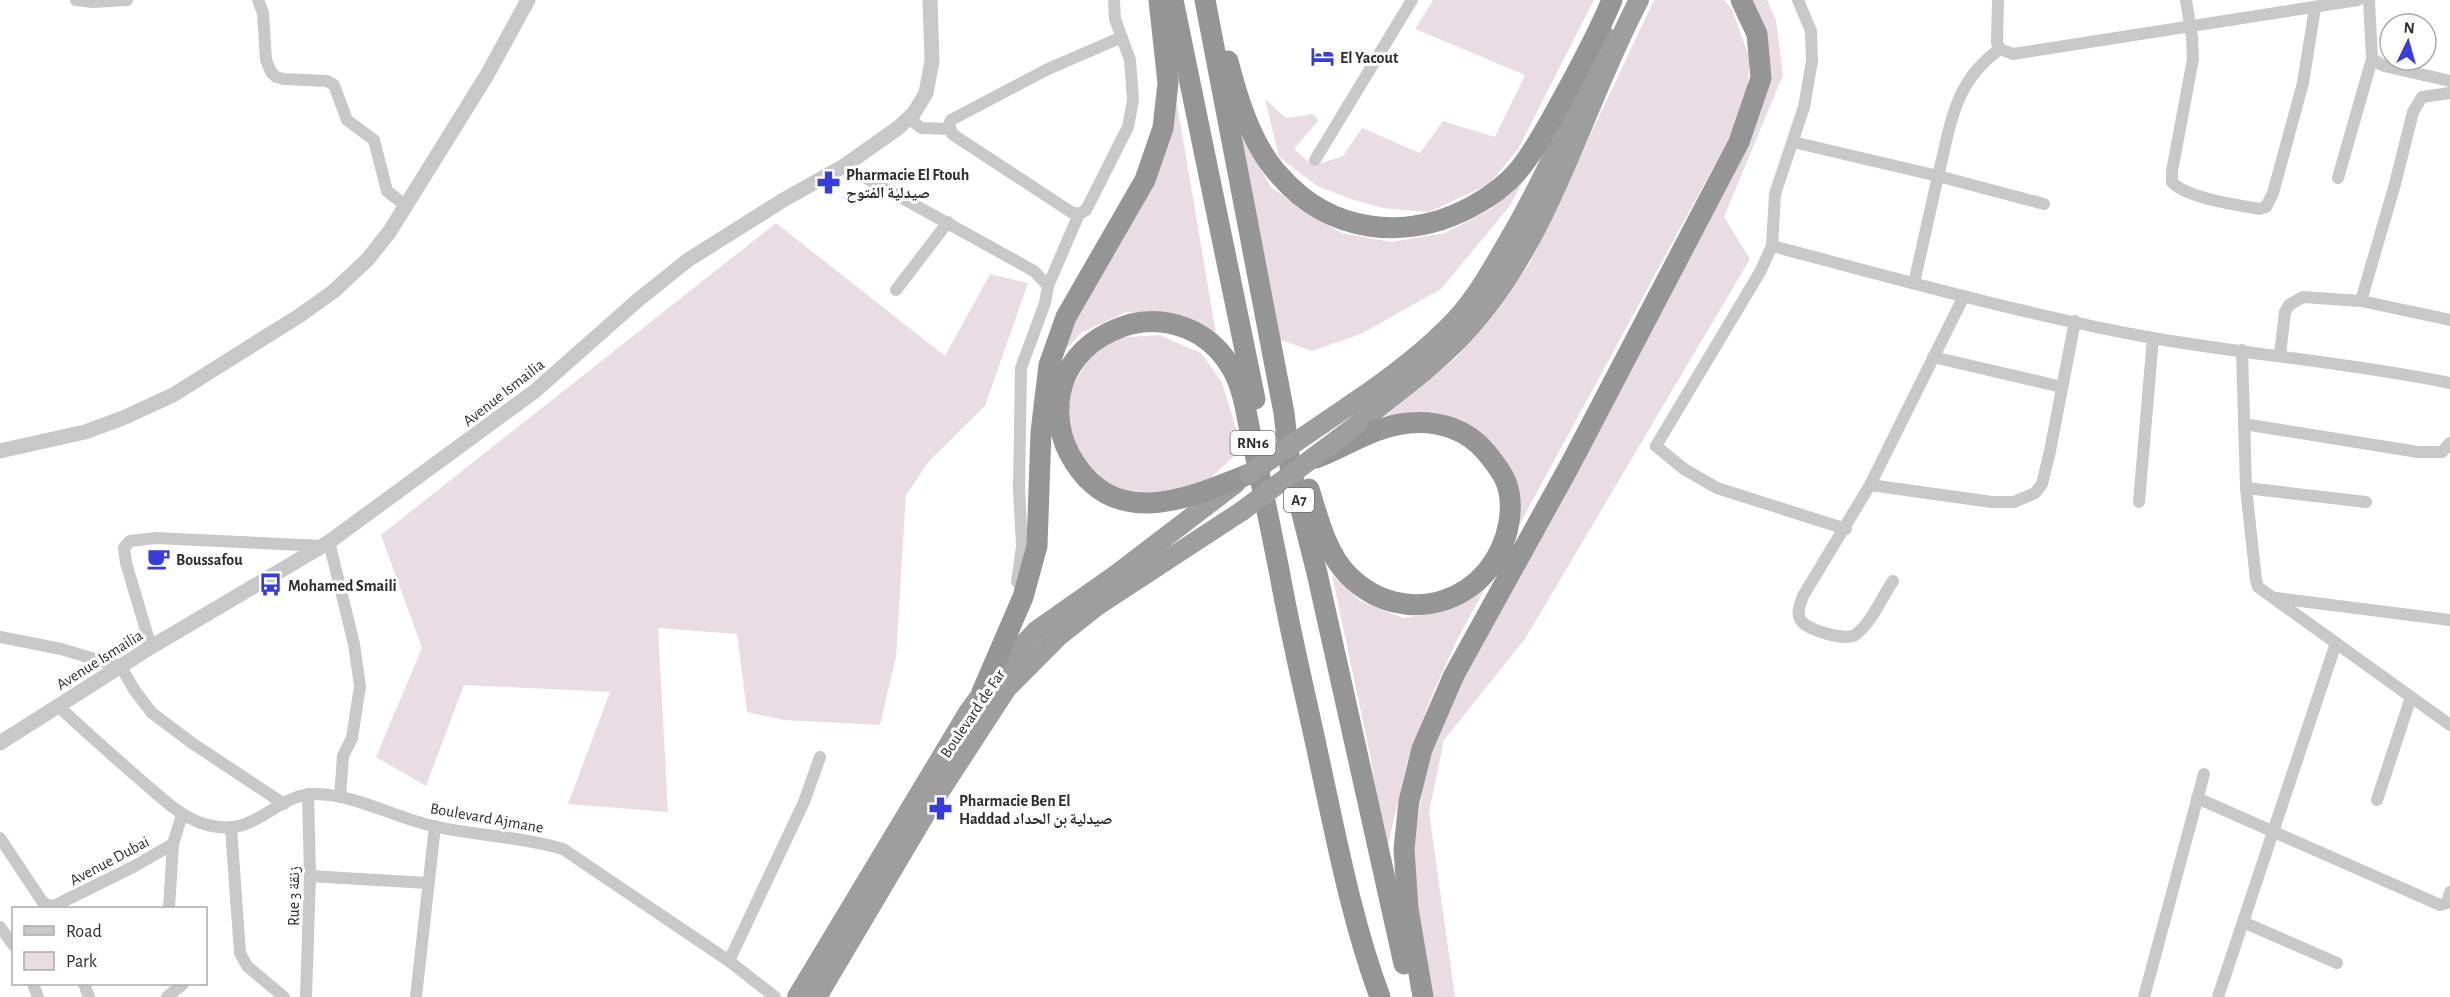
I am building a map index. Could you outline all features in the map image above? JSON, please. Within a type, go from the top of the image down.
[{"type":"highway","points":[[982,692],[1023,597],[1037,546],[1041,432],[1049,365],[1066,317],[1145,180],[1163,128],[1168,83],[1159,0]]},
{"type":"highway","name":"A7","points":[[1173,0],[1381,997]]},
{"type":"highway","name":"A7","points":[[1204,0],[1284,413],[1290,466],[1317,573],[1411,997]]},
{"type":"highway","points":[[1214,0],[1235,88],[1259,145],[1280,176],[1310,203],[1350,223],[1390,229],[1419,227],[1456,215],[1487,199],[1517,172],[1546,129],[1600,30],[1612,0]]},
{"type":"highway","name":"RN16","points":[[1381,997],[1373,979],[1334,830],[1293,643],[1270,521],[1240,388],[1230,365],[1210,340],[1178,324],[1147,321],[1112,329],[1086,346],[1066,375],[1059,404],[1060,425],[1065,445],[1077,468],[1089,482],[1110,496],[1138,503],[1194,497],[1249,474],[1353,403],[1435,340],[1457,318],[1480,288],[1536,194],[1620,0]]},
{"type":"highway","name":"RN16","points":[[1307,461],[1358,424],[1449,349],[1472,325],[1506,280],[1529,242],[1639,0]]},
{"type":"highway","points":[[1423,997],[1408,909],[1404,849],[1409,801],[1422,749],[1454,675],[1570,465],[1739,142],[1761,78],[1757,34],[1741,0]]},
{"type":"highway","points":[[1284,413],[1331,550],[1346,574],[1374,595],[1407,606],[1426,606],[1448,598],[1472,586],[1485,575],[1504,543],[1510,514],[1506,481],[1483,448],[1459,430],[1439,424],[1408,423],[1373,431],[1343,448],[1307,461]]},
{"type":"highway","name":"Boulevard de Far","points":[[817,997],[929,808],[1007,688],[1059,636],[1097,606],[1242,511],[1307,461]]},
{"type":"highway","name":"Boulevard de Far","points":[[797,997],[982,692],[1002,667],[1036,631],[1117,574],[1249,474]]},
{"type":"street","points":[[76,0],[93,2],[127,0]]},
{"type":"street","points":[[258,0],[263,13],[266,60],[271,72],[276,77],[284,79],[327,81],[334,85],[347,120],[374,140],[387,191],[406,206]]},
{"type":"street","points":[[0,451],[85,432],[123,418],[172,395],[290,322],[334,291],[368,259],[406,206],[487,75],[528,0]]},
{"type":"street","name":"Avenue Ismailia","points":[[0,743],[151,647],[326,544],[536,391],[638,300],[688,260],[844,165],[909,118],[926,93],[932,61],[930,0]]},
{"type":"street","points":[[1003,641],[1020,569],[1022,546],[1019,489],[1021,368],[1045,303],[1048,286],[1078,214],[1086,210],[1093,200],[1128,127],[1133,100],[1131,60],[1115,18],[1114,0]]},
{"type":"street","points":[[1315,160],[1412,0]]},
{"type":"street","points":[[1798,0],[1811,31],[1812,61],[1804,107],[1774,200],[1772,246],[1760,272],[1656,446],[1684,469],[1717,488],[1846,529]]},
{"type":"street","points":[[1998,0],[1996,31],[2000,49]]},
{"type":"street","points":[[2186,0],[2193,59],[2172,171],[2172,182],[2182,189],[2207,197],[2259,208],[2266,207],[2269,203],[2276,182],[2303,83],[2315,8]]},
{"type":"street","points":[[2338,178],[2372,59],[2368,0]]},
{"type":"street","points":[[2000,49],[2013,54],[2351,1]]},
{"type":"street","points":[[1078,214],[1071,212],[952,134],[949,129],[951,120],[1048,69],[1122,37]]},
{"type":"street","points":[[1914,283],[1938,176],[1959,97],[1974,71],[2000,49]]},
{"type":"street","points":[[2372,59],[2384,66],[2450,81]]},
{"type":"street","points":[[2361,301],[2413,112],[2422,97],[2450,93]]},
{"type":"street","points":[[909,118],[921,128],[949,129]]},
{"type":"street","points":[[1793,142],[2044,204]]},
{"type":"street","points":[[844,165],[1034,271],[1048,286]]},
{"type":"street","points":[[896,290],[948,222]]},
{"type":"street","points":[[1772,246],[1964,296],[2152,338],[2280,355],[2450,383]]},
{"type":"street","points":[[1893,581],[1868,619],[1853,636],[1844,638],[1820,631],[1806,625],[1799,618],[1798,609],[1803,596],[1846,529],[1870,485],[1964,296]]},
{"type":"street","points":[[2280,355],[2285,312],[2289,304],[2303,297],[2361,301],[2450,320]]},
{"type":"street","points":[[1870,485],[1992,502],[2014,502],[2035,493],[2042,483],[2075,321]]},
{"type":"street","points":[[2139,502],[2152,338]]},
{"type":"street","points":[[2242,350],[2246,488],[2258,587],[2450,725]]},
{"type":"street","points":[[1934,357],[2062,387]]},
{"type":"street","points":[[2244,424],[2418,452],[2442,453],[2450,443]]},
{"type":"street","points":[[2246,488],[2366,502]]},
{"type":"street","points":[[151,647],[126,563],[124,548],[130,541],[156,538],[326,544],[357,660],[360,686],[352,738],[344,756],[340,796]]},
{"type":"street","points":[[2273,598],[2450,620]]},
{"type":"street","points":[[0,637],[61,649],[121,667],[135,691],[152,713],[192,743],[284,804]]},
{"type":"street","points":[[2218,997],[2336,643]]},
{"type":"street","points":[[2377,800],[2411,697]]},
{"type":"street","points":[[58,706],[182,815],[215,827],[231,828],[240,953],[247,966],[284,997]]},
{"type":"street","points":[[729,961],[804,802],[820,757]]},
{"type":"street","points":[[2144,997],[2204,774]]},
{"type":"street","name":"Boulevard Ajmane","points":[[231,828],[247,825],[284,804],[308,795],[340,796],[402,818],[435,826],[533,840],[562,849],[729,961],[775,997]]},
{"type":"street","name":"Rue 3 زنقة","points":[[306,997],[310,876],[308,795]]},
{"type":"street","points":[[2197,798],[2440,905],[2447,903],[2450,892]]},
{"type":"street","name":"Avenue Dubai","points":[[47,907],[65,902],[172,844],[182,815]]},
{"type":"street","points":[[416,997],[435,826]]},
{"type":"street","points":[[169,907],[172,844]]},
{"type":"street","points":[[2,847],[47,907]]},
{"type":"street","points":[[310,876],[428,883]]},
{"type":"street","points":[[2243,922],[2337,963]]},
{"type":"street","points":[[0,927],[12,943]]},
{"type":"street","points":[[167,997],[182,985]]},
{"type":"green space","points":[[1433,0],[1594,0],[1518,149],[1489,184],[1429,212],[1382,208],[1317,186],[1279,157],[1265,99],[1286,118],[1312,114],[1319,120],[1294,149],[1313,166],[1343,156],[1362,128],[1420,153],[1443,121],[1495,137],[1525,75],[1415,29]]},
{"type":"green space","points":[[1654,0],[1724,0],[1732,9],[1750,60],[1747,92],[1728,140],[1458,638],[1432,695],[1407,762],[1386,854],[1370,755],[1332,575],[1360,601],[1403,618],[1441,612],[1474,595],[1510,517],[1497,472],[1460,433],[1376,424],[1457,357],[1529,265]]},
{"type":"green space","points":[[1745,0],[1767,0],[1776,20],[1783,75],[1724,217],[1750,259],[1525,639],[1444,740],[1429,812],[1455,997],[1430,997],[1413,903],[1413,854],[1426,765],[1464,665],[1762,85]]},
{"type":"green space","points":[[1174,86],[1216,334],[1183,316],[1126,312],[1081,333],[1057,359],[1068,331],[1125,231]]},
{"type":"green space","points":[[1241,135],[1271,187],[1310,215],[1342,233],[1391,242],[1445,233],[1491,209],[1531,168],[1509,207],[1441,289],[1361,334],[1312,351],[1278,339]]},
{"type":"green space","points":[[776,223],[945,356],[990,274],[1028,283],[985,406],[929,461],[906,495],[896,657],[880,725],[784,720],[747,712],[737,634],[658,628],[668,812],[568,804],[610,692],[464,685],[426,786],[376,757],[422,648],[381,535]]},
{"type":"green space","points":[[1159,335],[1201,353],[1222,382],[1242,449],[1206,482],[1162,493],[1127,495],[1102,486],[1070,438],[1068,415],[1072,386],[1089,359],[1116,338]]},
{"type":"place","name":"El Yacout","points":[[1322,57]]},
{"type":"place","name":"Pharmacie El Ftouh صيدلية الفتوح","points":[[828,183]]},
{"type":"place","name":"Boussafou","points":[[158,559]]},
{"type":"place","name":"Mohamed Smaili","points":[[270,585]]},
{"type":"place","name":"Pharmacie Ben El Haddad صيدلية بن الحداد","points":[[941,809]]}]
